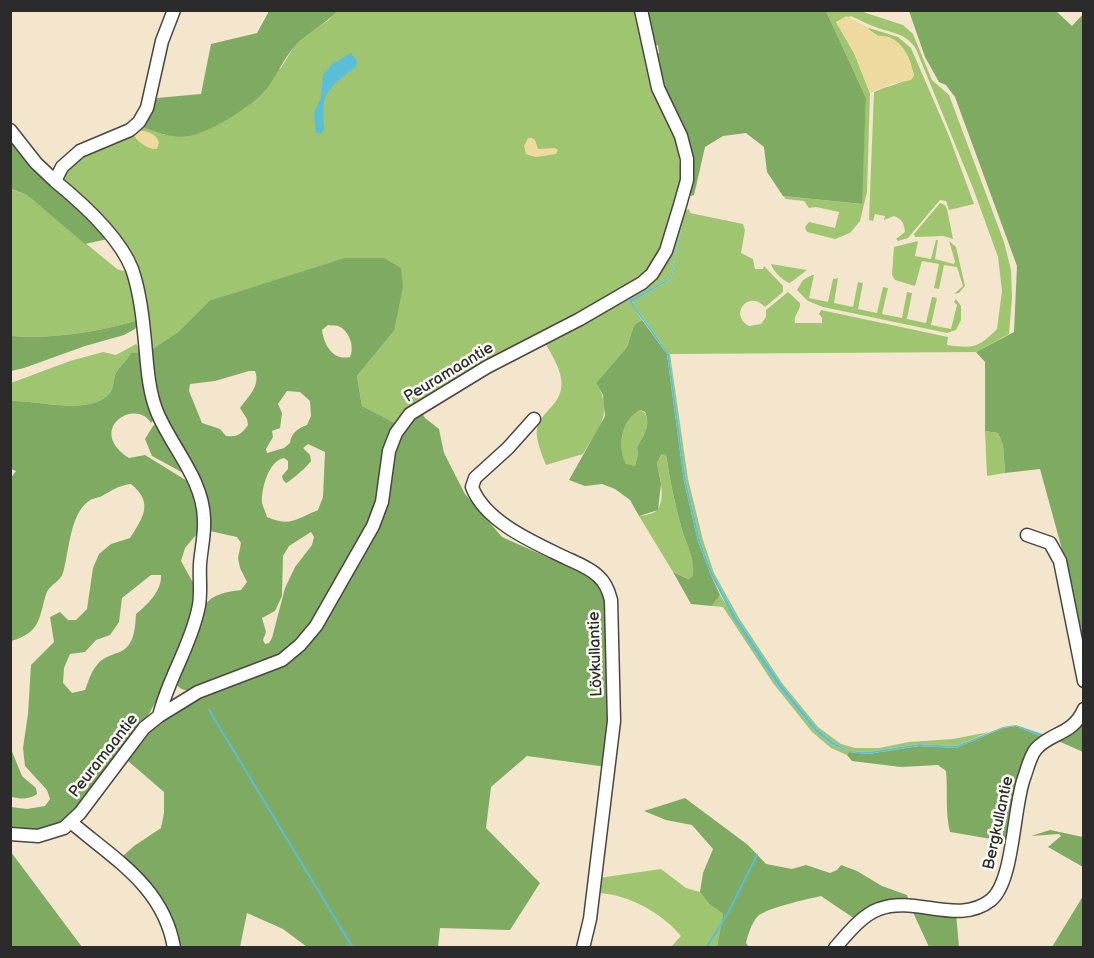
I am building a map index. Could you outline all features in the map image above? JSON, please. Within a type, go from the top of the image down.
[{"type":"street","points":[[55,181],[62,167],[80,151],[130,130],[139,122],[147,108],[162,41],[174,10]]},
{"type":"street","name":"Peuramaantie","points":[[72,823],[144,728],[183,700],[211,686],[282,660],[300,645],[316,626],[373,526],[382,502],[389,451],[396,433],[410,414],[487,367],[642,284],[660,264],[687,180],[687,159],[681,136],[666,109],[658,88],[641,10]]},
{"type":"street","points":[[10,130],[36,163],[96,218],[125,255],[132,269],[142,309],[150,388],[156,410],[194,479],[202,501],[204,521],[199,609],[159,716]]},
{"type":"street","name":"Lövkullantie","points":[[534,418],[508,448],[475,478],[472,487],[481,503],[500,521],[523,537],[584,567],[599,577],[609,592],[611,600],[614,721],[590,919],[583,948]]},
{"type":"street","points":[[1028,535],[1050,543],[1060,561],[1083,681]]},
{"type":"street","points":[[168,687],[183,700]]},
{"type":"street","name":"Bergkullantie","points":[[835,948],[864,918],[877,909],[888,906],[910,906],[942,911],[961,910],[990,900],[1001,887],[1019,796],[1034,751],[1041,744],[1064,733],[1078,719],[1083,709]]},
{"type":"street","points":[[10,834],[38,836],[50,834],[72,823],[109,852],[139,880],[155,899],[165,919],[174,948]]},
{"type":"green space","points":[[337,10],[637,11],[656,94],[677,142],[681,173],[672,223],[657,261],[627,286],[446,383],[409,406],[395,423],[362,406],[357,376],[394,331],[209,301],[178,332],[151,350],[130,253],[61,182],[64,170],[85,152],[126,133],[144,128],[165,135],[281,68],[293,48],[305,35],[329,20]]},
{"type":"green space","points":[[268,11],[337,11],[295,46],[261,95],[227,120],[206,131],[184,137],[166,135],[144,128],[157,98],[201,94],[211,44],[257,33]]},
{"type":"green space","points":[[646,11],[826,11],[866,98],[862,204],[783,196],[767,172],[764,147],[746,133],[723,136],[705,147],[694,195],[688,194],[689,179],[654,54],[659,53],[658,45],[653,46]]},
{"type":"green space","points":[[826,11],[860,11],[903,25],[913,34],[932,80],[949,95],[1004,242],[1011,270],[1012,297],[1009,334],[976,352],[670,354],[688,479],[703,540],[714,573],[739,618],[782,683],[818,727],[841,744],[855,748],[879,748],[989,732],[956,746],[919,744],[868,752],[849,751],[833,742],[817,729],[781,684],[736,617],[712,572],[700,540],[686,481],[669,354],[632,302],[671,279],[684,215],[670,278],[630,301],[642,320],[634,325],[627,347],[596,383],[602,394],[604,412],[599,428],[583,454],[546,465],[537,437],[540,422],[559,397],[561,389],[560,373],[544,341],[647,282],[684,211],[689,209],[690,213],[743,224],[745,230],[741,253],[753,259],[755,269],[763,269],[764,266],[783,286],[783,292],[765,307],[753,301],[743,305],[740,315],[749,326],[761,324],[766,317],[766,310],[788,292],[800,303],[795,323],[822,323],[819,314],[821,310],[948,337],[947,345],[963,347],[979,344],[997,329],[1002,291],[998,257],[973,188],[916,49],[904,37],[851,16],[836,22],[854,53],[870,93],[867,192],[860,221],[850,233],[835,239],[807,232],[805,227],[809,222],[835,228],[839,212],[816,207],[809,208],[804,201],[786,199],[783,196],[861,204],[866,98]]},
{"type":"green space","points":[[909,11],[1056,11],[1072,26],[1083,14],[1083,663],[1063,553],[1040,469],[1005,473],[1003,445],[998,433],[985,431],[985,362],[976,352],[1014,332],[1017,266],[955,97],[946,85],[939,82],[925,57]]},
{"type":"green space","points":[[869,28],[898,37],[911,48],[949,136],[974,204],[949,210],[946,201],[940,200],[908,238],[898,241],[896,239],[905,232],[899,219],[894,216],[884,220],[885,216],[875,214],[873,221],[869,220],[874,92],[914,75],[908,56]]},
{"type":"green space","points":[[10,137],[87,212],[108,239],[85,244],[27,195],[11,189]]},
{"type":"green space","points":[[10,189],[27,195],[117,269],[123,271],[129,268],[141,319],[76,334],[11,336]]},
{"type":"green space","points":[[940,203],[947,209],[953,239],[943,236],[915,237],[914,234]]},
{"type":"green space","points":[[936,240],[938,240],[935,259],[954,264],[949,241],[956,247],[965,286],[959,293],[954,294],[963,286],[957,267],[944,265],[939,289],[934,288],[939,264],[922,261],[915,286],[895,280],[892,275],[894,247],[918,241],[915,256],[931,259]]},
{"type":"green space","points":[[345,258],[384,258],[401,268],[403,287],[394,331],[357,376],[362,406],[395,423],[386,450],[378,504],[372,518],[308,630],[280,656],[186,690],[176,684],[202,609],[214,597],[241,590],[247,582],[240,568],[238,558],[241,543],[237,537],[210,531],[208,500],[203,484],[167,424],[159,406],[151,350],[178,332],[209,301]],"holes":[[[328,325],[342,328],[351,344],[350,357],[339,357],[330,351],[322,330]],[[255,371],[255,386],[240,408],[248,425],[239,435],[226,436],[220,429],[202,423],[189,391],[190,384],[215,381]],[[287,391],[300,392],[310,401],[311,416],[307,425],[293,434],[290,443],[284,448],[267,453],[266,449],[273,437],[272,431],[280,428],[282,413],[278,404]],[[308,444],[325,452],[323,497],[318,510],[287,522],[267,517],[262,497],[270,469],[279,460],[284,458],[288,461],[288,469],[282,476],[286,483],[310,463],[310,455],[303,448]],[[311,532],[314,537],[312,545],[295,567],[285,588],[272,638],[269,643],[265,644],[263,640],[266,632],[262,618],[275,611],[282,596],[283,556],[289,546]]]},
{"type":"green space","points":[[771,264],[807,270],[790,283],[774,270]]},
{"type":"green space","points":[[814,275],[809,298],[828,302],[833,279],[838,278],[834,303],[853,307],[858,282],[863,283],[858,309],[877,313],[883,287],[888,288],[882,314],[902,318],[907,292],[912,293],[907,319],[926,323],[932,297],[937,298],[931,325],[951,329],[957,305],[954,302],[956,299],[961,306],[961,320],[956,330],[947,333],[823,307],[808,301],[797,290],[803,280]]},
{"type":"green space","points":[[141,319],[135,329],[124,335],[11,371],[11,336],[76,334]]},
{"type":"green space","points":[[642,320],[667,354],[684,481],[698,541],[720,595],[712,606],[691,604],[673,572],[688,579],[693,576],[692,558],[677,511],[666,455],[662,454],[657,463],[661,484],[658,510],[639,516],[630,500],[615,489],[602,484],[585,486],[569,480],[605,416],[603,395],[596,383],[627,347],[634,325]],"holes":[[[640,410],[645,412],[647,426],[637,447],[635,466],[626,464],[622,450],[622,434],[634,415]]]},
{"type":"green space","points":[[136,344],[143,352],[131,353],[116,372],[109,394],[97,402],[73,406],[11,401],[11,383],[70,361],[103,352],[116,355]]},
{"type":"green space","points":[[143,352],[157,416],[151,423],[144,416],[135,413],[126,415],[113,427],[112,437],[117,447],[129,458],[145,455],[192,484],[201,529],[185,548],[181,561],[196,588],[194,606],[168,679],[149,714],[70,817],[42,829],[11,830],[11,807],[27,809],[45,806],[50,799],[47,790],[25,766],[23,748],[31,665],[54,642],[50,617],[60,612],[68,620],[76,620],[87,609],[93,568],[99,554],[111,544],[130,538],[142,517],[144,504],[142,497],[131,484],[92,499],[83,507],[74,524],[63,573],[47,591],[37,624],[28,634],[11,641],[10,479],[16,471],[11,469],[11,401],[73,406],[97,402],[109,394],[116,372],[131,353]],"holes":[[[151,575],[161,575],[156,592],[136,614],[134,632],[127,647],[101,661],[93,670],[85,690],[72,693],[63,683],[64,668],[70,654],[85,652],[96,640],[110,635],[119,622],[122,598]]]},
{"type":"green space","points":[[420,409],[425,418],[439,429],[444,453],[465,494],[502,537],[592,577],[608,605],[611,617],[607,767],[527,756],[491,787],[486,828],[540,883],[510,930],[440,928],[438,947],[307,947],[283,929],[247,913],[240,947],[176,947],[171,926],[149,881],[123,856],[161,828],[164,813],[164,792],[128,761],[155,726],[174,710],[226,686],[283,664],[368,544],[400,434]]},
{"type":"green space","points":[[640,410],[645,413],[647,426],[637,447],[635,466],[626,465],[623,458],[622,434],[629,421]]},
{"type":"green space","points":[[158,422],[187,475],[152,456],[145,439]]},
{"type":"green space","points":[[985,431],[998,433],[1003,445],[1005,473],[987,476]]},
{"type":"green space","points":[[663,453],[666,455],[677,511],[693,564],[694,576],[688,579],[673,572],[639,516],[655,512],[660,504],[662,498],[657,463]]},
{"type":"green space","points":[[720,595],[778,686],[815,731],[831,744],[849,752],[847,755],[831,748],[812,732],[773,683],[723,607],[712,606]]},
{"type":"green space","points":[[1083,717],[1083,752],[1056,740]]},
{"type":"green space","points":[[1016,726],[1045,738],[1032,751],[1009,842],[950,832],[946,771],[938,765],[901,767],[852,761],[847,755],[849,752],[868,754],[919,746],[956,748],[1003,728]]},
{"type":"green space","points":[[11,749],[22,776],[36,788],[37,794],[34,796],[11,797]]},
{"type":"green space","points":[[685,798],[748,845],[766,864],[792,869],[806,865],[830,873],[841,865],[857,871],[882,886],[907,895],[909,901],[858,921],[821,896],[807,899],[777,907],[757,917],[751,926],[746,943],[749,947],[717,947],[723,914],[709,904],[700,892],[703,873],[713,849],[692,825],[666,820],[644,811]]},
{"type":"green space","points":[[1050,830],[1083,837],[1083,867],[1048,847],[1061,836],[1059,834],[1031,836]]},
{"type":"green space","points":[[11,852],[82,947],[11,947]]},
{"type":"green space","points":[[661,869],[686,888],[700,892],[709,904],[723,914],[717,947],[671,947],[681,936],[664,920],[644,906],[632,901],[598,893],[599,878]]},
{"type":"green space","points":[[1083,896],[1083,947],[1052,947]]},
{"type":"green space","points":[[911,908],[956,913],[959,947],[929,947]]},
{"type":"sand","points":[[846,16],[869,28],[877,36],[892,38],[898,43],[910,62],[914,76],[911,80],[892,84],[870,93],[854,53],[836,22]]},
{"type":"sand","points":[[137,131],[153,134],[159,142],[157,149],[148,147],[139,141],[134,136]]},
{"type":"sand","points":[[528,138],[535,140],[538,149],[555,148],[558,150],[556,154],[536,157],[526,154],[524,146]]},
{"type":"water","points":[[351,53],[357,61],[356,67],[329,91],[324,104],[324,130],[321,134],[316,133],[314,114],[321,97],[323,75],[332,64]]},
{"type":"water","points":[[684,215],[671,279],[632,302],[669,354],[686,481],[700,540],[712,572],[736,617],[781,684],[817,729],[849,751],[868,752],[919,744],[956,746],[1003,727],[1016,725],[1048,736],[1045,738],[1016,726],[1003,728],[956,748],[919,746],[868,754],[849,752],[831,744],[815,731],[778,686],[733,618],[710,573],[698,541],[684,481],[667,354],[629,301],[670,278]]},
{"type":"waterway","points":[[209,710],[353,948]]},
{"type":"waterway","points":[[706,948],[727,915],[757,855]]}]
